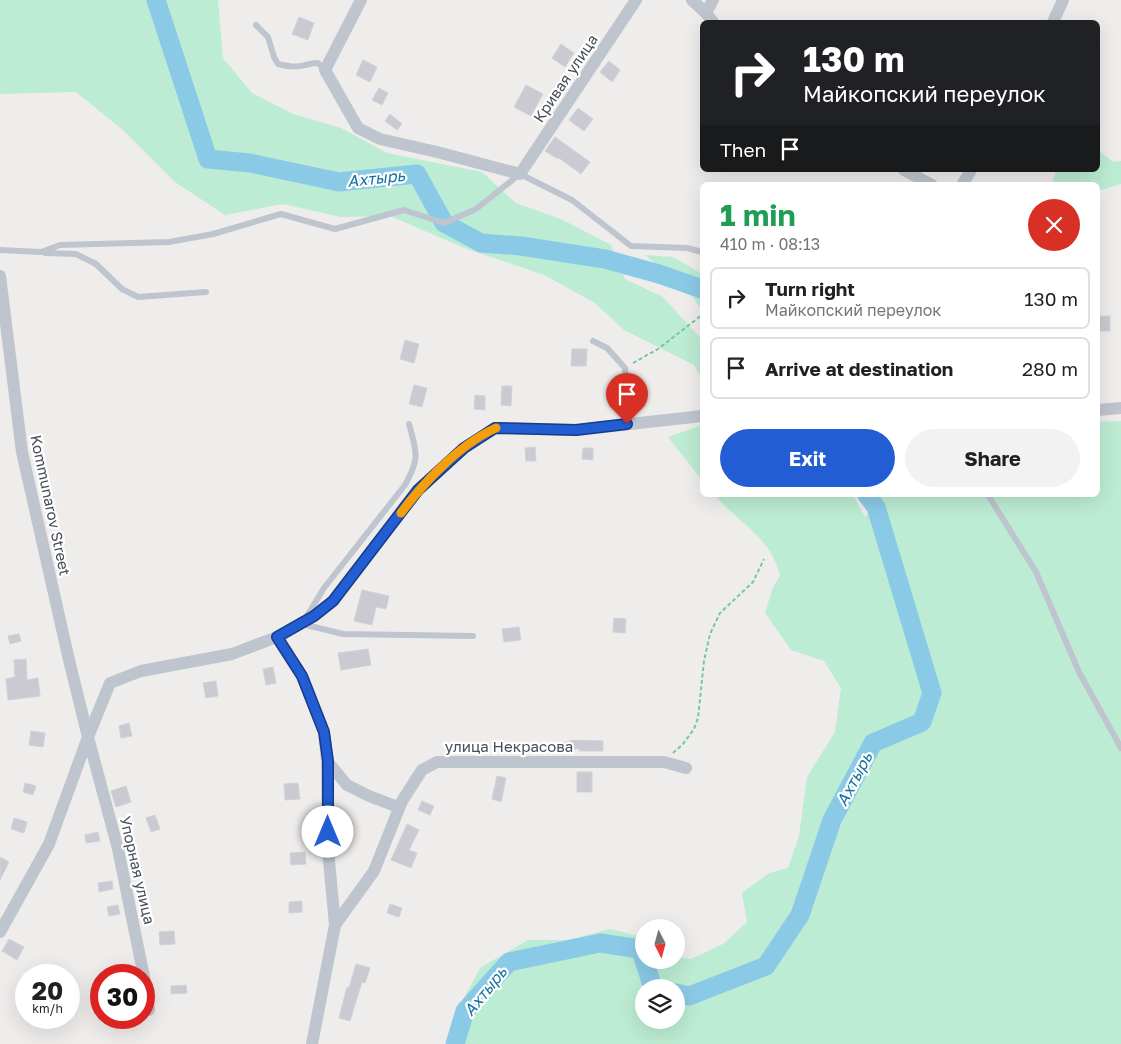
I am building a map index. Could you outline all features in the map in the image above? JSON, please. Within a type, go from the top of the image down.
[{"type":"street","points":[[361,0],[325,70],[358,128],[380,139],[520,174]]},
{"type":"street","name":"Кривая улица","points":[[520,174],[636,0]]},
{"type":"street","points":[[692,0],[709,18]]},
{"type":"street","points":[[709,18],[713,0]]},
{"type":"street","points":[[1054,20],[1063,0]]},
{"type":"street","points":[[908,172],[926,182]]},
{"type":"street","name":"Kommunarov Street","points":[[0,276],[22,452],[88,737]]},
{"type":"street","points":[[1100,410],[1121,408]]},
{"type":"street","points":[[0,932],[49,844],[110,683],[141,671],[232,654],[277,637],[302,624],[333,601],[418,490],[464,448],[495,428],[576,430],[700,416]]},
{"type":"street","name":"улица Некрасова","points":[[277,637],[302,676],[324,732],[328,761],[328,850],[335,925],[312,1044]]},
{"type":"street","name":"Упорная улица","points":[[88,737],[118,849],[141,964]]},
{"type":"street","points":[[328,761],[347,785],[398,807]]},
{"type":"street","name":"улица Некрасова","points":[[335,925],[374,871],[398,807],[422,770],[437,762],[664,762],[686,768]]},
{"type":"lane","points":[[256,25],[268,37],[278,64],[295,67],[304,66],[310,62],[318,63],[325,70]]},
{"type":"lane","points":[[41,252],[60,245],[169,242],[213,234],[281,214],[335,229],[404,210],[444,223],[476,209],[520,174],[572,200],[631,246],[687,248],[700,251]]},
{"type":"lane","points":[[0,250],[76,254],[96,264],[122,289],[138,297],[206,292]]},
{"type":"lane","points":[[593,341],[607,348],[625,368],[627,424]]},
{"type":"lane","points":[[409,424],[416,449],[415,468],[405,485],[324,588],[302,624],[343,634],[473,636]]},
{"type":"lane","points":[[989,497],[1036,572],[1079,672],[1121,748]]},
{"type":"path","points":[[625,368],[658,349],[700,317]]},
{"type":"path","points":[[664,762],[683,744],[694,730],[698,718],[710,634],[720,613],[753,582],[764,559]]},
{"type":"green space","points":[[0,0],[218,0],[223,58],[252,93],[293,114],[341,128],[387,153],[482,172],[516,203],[561,219],[611,245],[625,279],[663,297],[700,338],[700,376],[694,365],[624,330],[595,303],[544,275],[467,249],[390,216],[341,217],[283,204],[225,215],[175,182],[124,131],[76,92],[0,94]]},
{"type":"green space","points":[[1100,152],[1113,162],[1121,161],[1121,184],[1100,190],[1100,182],[1053,182],[1055,172],[1100,172]]},
{"type":"green space","points":[[645,255],[673,257],[700,273],[700,305],[691,294]]},
{"type":"green space","points":[[1121,421],[1121,1044],[446,1044],[459,1007],[480,968],[528,940],[568,940],[610,929],[635,935],[635,969],[685,969],[685,958],[691,959],[723,944],[747,922],[742,893],[769,873],[788,868],[799,836],[807,777],[835,732],[841,688],[824,661],[791,650],[765,613],[773,587],[780,576],[776,563],[762,541],[717,497],[854,497],[865,517],[881,497],[1100,497],[1100,422]]},
{"type":"green space","points":[[700,426],[700,477],[668,437]]},
{"type":"building","points":[[299,17],[314,23],[308,40],[292,34]]},
{"type":"building","points":[[561,44],[574,53],[565,67],[552,58]]},
{"type":"building","points":[[363,60],[377,67],[370,82],[356,75]]},
{"type":"building","points":[[609,61],[620,70],[612,82],[600,72]]},
{"type":"building","points":[[526,85],[543,94],[531,116],[514,107]]},
{"type":"building","points":[[379,88],[388,93],[382,105],[372,100]]},
{"type":"building","points":[[578,108],[593,119],[584,131],[569,120]]},
{"type":"building","points":[[390,114],[402,124],[397,130],[385,121]]},
{"type":"building","points":[[555,137],[590,162],[581,174],[559,158],[545,151]]},
{"type":"building","points":[[1100,316],[1110,316],[1110,331],[1100,331]]},
{"type":"building","points":[[405,340],[419,344],[414,363],[400,359]]},
{"type":"building","points":[[572,349],[587,349],[586,366],[571,366]]},
{"type":"building","points":[[414,385],[427,388],[422,407],[409,404]]},
{"type":"building","points":[[502,386],[512,386],[511,406],[501,405]]},
{"type":"building","points":[[475,395],[485,396],[485,410],[474,409]]},
{"type":"building","points":[[535,447],[536,461],[526,461],[525,448]]},
{"type":"building","points":[[583,448],[593,448],[593,460],[582,459]]},
{"type":"building","points":[[362,590],[389,596],[386,609],[376,607],[372,625],[354,621]]},
{"type":"building","points":[[614,618],[626,619],[625,633],[613,632]]},
{"type":"building","points":[[519,627],[521,640],[504,642],[502,629]]},
{"type":"building","points":[[19,634],[21,641],[10,644],[8,636]]},
{"type":"building","points":[[368,649],[371,665],[341,670],[338,653]]},
{"type":"building","points":[[26,659],[27,680],[38,678],[40,696],[8,700],[6,679],[15,677],[14,660]]},
{"type":"building","points":[[273,667],[276,683],[266,685],[263,669]]},
{"type":"building","points":[[216,681],[218,696],[206,698],[203,683]]},
{"type":"building","points":[[129,723],[132,736],[121,738],[119,726]]},
{"type":"building","points":[[31,731],[45,733],[43,747],[29,745]]},
{"type":"building","points":[[574,740],[603,741],[603,751],[579,751],[579,748],[565,752],[563,743]]},
{"type":"building","points":[[577,772],[592,772],[592,792],[577,792]]},
{"type":"building","points":[[497,776],[506,778],[501,802],[492,799]]},
{"type":"building","points":[[25,783],[36,786],[33,795],[23,792]]},
{"type":"building","points":[[298,783],[300,799],[285,800],[284,784]]},
{"type":"building","points":[[126,786],[131,802],[116,807],[111,791]]},
{"type":"building","points":[[422,801],[434,806],[430,815],[418,810]]},
{"type":"building","points":[[155,815],[160,829],[151,832],[146,818]]},
{"type":"building","points":[[14,818],[27,822],[24,833],[11,829]]},
{"type":"building","points":[[407,824],[419,830],[409,850],[417,853],[411,868],[391,860]]},
{"type":"building","points":[[98,832],[100,841],[86,843],[85,835]]},
{"type":"building","points":[[305,852],[306,864],[291,865],[290,853]]},
{"type":"building","points":[[0,857],[9,862],[0,880]]},
{"type":"building","points":[[112,881],[113,889],[99,892],[98,883]]},
{"type":"building","points":[[302,901],[302,912],[289,913],[289,902]]},
{"type":"building","points":[[390,904],[402,908],[399,917],[387,913]]},
{"type":"building","points":[[118,905],[120,914],[109,916],[107,907]]},
{"type":"building","points":[[174,931],[175,944],[160,945],[159,932]]},
{"type":"building","points":[[9,939],[24,947],[17,960],[2,951]]},
{"type":"building","points":[[356,964],[370,968],[365,983],[362,982],[350,1021],[339,1018],[347,987],[349,988]]},
{"type":"building","points":[[186,985],[187,993],[171,994],[171,986]]},
{"type":"waterway","name":"Ахтырь","points":[[156,0],[208,159],[250,163],[339,182],[417,174],[444,223],[481,243],[521,246],[605,259],[659,274],[700,288]]},
{"type":"waterway","name":"Ахтырь","points":[[685,995],[689,996],[766,966],[800,915],[832,820],[873,743],[922,722],[932,693],[876,507],[868,497]]},
{"type":"waterway","name":"Ахтырь","points":[[455,1044],[465,1011],[509,962],[600,943],[635,948]]},
{"type":"waterway","name":"Ахтырь","points":[[647,969],[650,979]]},
{"type":"slow traffic","points":[[401,513],[418,490],[464,448],[496,428]]},
{"type":"route","points":[[328,832],[328,761],[324,732],[302,676],[277,637],[302,624],[333,601],[418,490],[464,448],[495,428],[576,430],[627,424]]}]
